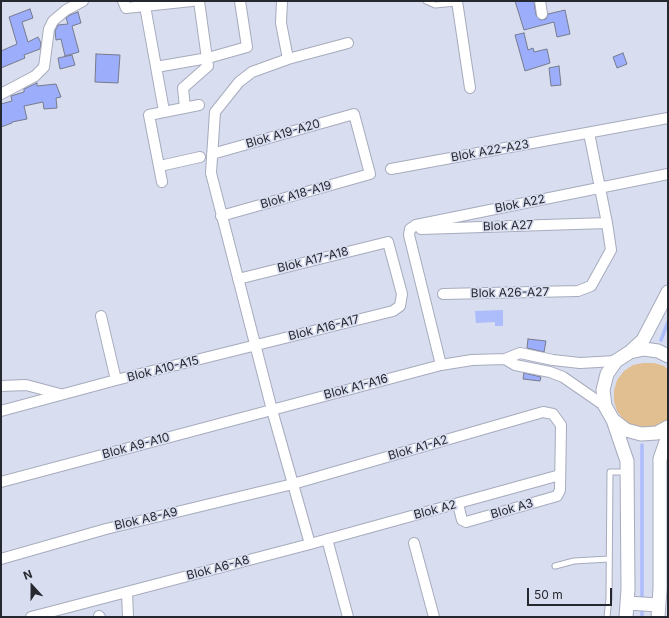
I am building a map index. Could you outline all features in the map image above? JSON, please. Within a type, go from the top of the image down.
[{"type":"street","points":[[1,94],[35,76],[44,67],[49,29],[53,21],[66,10],[83,1]]},
{"type":"street","points":[[123,1],[126,8],[192,1]]},
{"type":"street","points":[[186,108],[183,88],[208,66],[208,58],[198,1]]},
{"type":"street","points":[[156,67],[208,58],[247,48],[240,1]]},
{"type":"street","points":[[282,1],[281,23],[288,59]]},
{"type":"street","points":[[540,1],[542,14]]},
{"type":"street","points":[[457,2],[470,88]]},
{"type":"street","points":[[145,6],[164,111]]},
{"type":"street","points":[[310,544],[272,410],[211,173],[215,112],[239,82],[252,72],[288,59],[348,44]]},
{"type":"street","points":[[162,182],[149,115],[199,105]]},
{"type":"street","name":"Blok A19-A20","points":[[212,154],[354,114],[370,174]]},
{"type":"street","name":"Blok A22-A23","points":[[391,169],[668,118]]},
{"type":"street","points":[[589,133],[607,223]]},
{"type":"street","points":[[160,166],[200,157]]},
{"type":"street","name":"Blok A18-A19","points":[[221,216],[370,174]]},
{"type":"street","name":"Blok A22","points":[[413,227],[668,174]]},
{"type":"street","name":"Blok A27","points":[[413,227],[607,223]]},
{"type":"street","name":"Blok A26-A27","points":[[443,294],[578,291],[591,286],[611,250],[607,223]]},
{"type":"street","points":[[413,227],[409,235],[440,365]]},
{"type":"street","name":"Blok A17-A18","points":[[238,279],[388,242],[402,294],[400,306],[393,311]]},
{"type":"street","points":[[626,617],[627,461],[613,420],[605,406],[603,390],[607,374],[616,361],[630,352],[642,340],[668,292]]},
{"type":"street","name":"Blok A16-A17","points":[[256,346],[393,311]]},
{"type":"street","points":[[101,316],[116,380]]},
{"type":"street","name":"Blok A10-A15","points":[[1,411],[116,380],[256,346]]},
{"type":"street","points":[[630,352],[644,349],[658,351],[668,356]]},
{"type":"street","points":[[505,359],[520,353],[553,360],[580,363],[616,361]]},
{"type":"street","points":[[505,359],[515,364],[550,372],[563,377],[605,406]]},
{"type":"street","name":"Blok A1-A16","points":[[272,410],[440,365],[472,360],[505,359]]},
{"type":"street","points":[[550,372],[553,360]]},
{"type":"street","points":[[1,386],[26,385],[66,394]]},
{"type":"street","name":"Blok A9-A10","points":[[1,482],[272,410]]},
{"type":"street","name":"Blok A1-A2","points":[[293,484],[543,412],[553,414],[561,425],[560,475]]},
{"type":"street","points":[[613,420],[626,430],[641,434],[657,433],[668,428]]},
{"type":"street","points":[[627,603],[659,611],[664,477],[660,459],[668,436]]},
{"type":"street","name":"Blok A3","points":[[458,504],[462,520],[466,522],[557,496],[560,490],[560,475]]},
{"type":"street","name":"Blok A2","points":[[310,544],[560,475]]},
{"type":"street","name":"Blok A8-A9","points":[[1,559],[106,528],[293,484]]},
{"type":"street","points":[[327,539],[348,617]]},
{"type":"street","points":[[414,543],[434,617]]},
{"type":"street","name":"Blok A6-A8","points":[[32,617],[310,544]]},
{"type":"street","points":[[127,592],[128,617]]},
{"type":"lane","points":[[426,1],[435,5],[457,2]]},
{"type":"lane","points":[[608,617],[610,472],[627,472]]},
{"type":"lane","points":[[555,566],[574,561],[609,559]]},
{"type":"shaded area","points":[[654,363],[664,366],[668,370],[668,422],[656,428],[645,429],[633,427],[624,420],[617,411],[614,401],[614,390],[617,380],[624,371],[633,365]]},
{"type":"water","points":[[503,310],[503,326],[495,326],[495,322],[476,323],[475,311]]},
{"type":"building","points":[[515,1],[534,1],[536,15],[540,20],[546,19],[548,14],[565,10],[570,34],[557,37],[554,22],[524,30]]},
{"type":"building","points":[[30,9],[33,18],[22,22],[28,42],[38,37],[41,43],[40,49],[24,55],[25,58],[1,68],[1,51],[17,44],[9,17]]},
{"type":"building","points":[[78,12],[81,23],[72,26],[79,52],[65,56],[61,39],[56,40],[55,31],[58,25],[68,24],[66,18]]},
{"type":"building","points":[[524,33],[528,50],[533,48],[534,52],[547,49],[550,63],[525,71],[515,35]]},
{"type":"building","points":[[623,53],[627,64],[617,68],[613,57]]},
{"type":"building","points":[[96,54],[120,55],[118,83],[95,82]]},
{"type":"building","points":[[72,55],[75,65],[60,69],[58,58]]},
{"type":"building","points":[[559,66],[561,85],[551,86],[549,68]]},
{"type":"building","points":[[37,83],[37,86],[56,84],[61,97],[56,98],[57,108],[44,109],[43,102],[24,106],[27,119],[12,122],[1,127],[1,104],[12,101],[11,96],[24,92],[24,89]]},
{"type":"building","points":[[528,339],[546,341],[544,352],[527,348]]},
{"type":"building","points":[[524,373],[541,377],[540,381],[523,379]]},
{"type":"waterway","points":[[661,340],[668,322]]},
{"type":"waterway","points":[[642,445],[642,617]]}]
